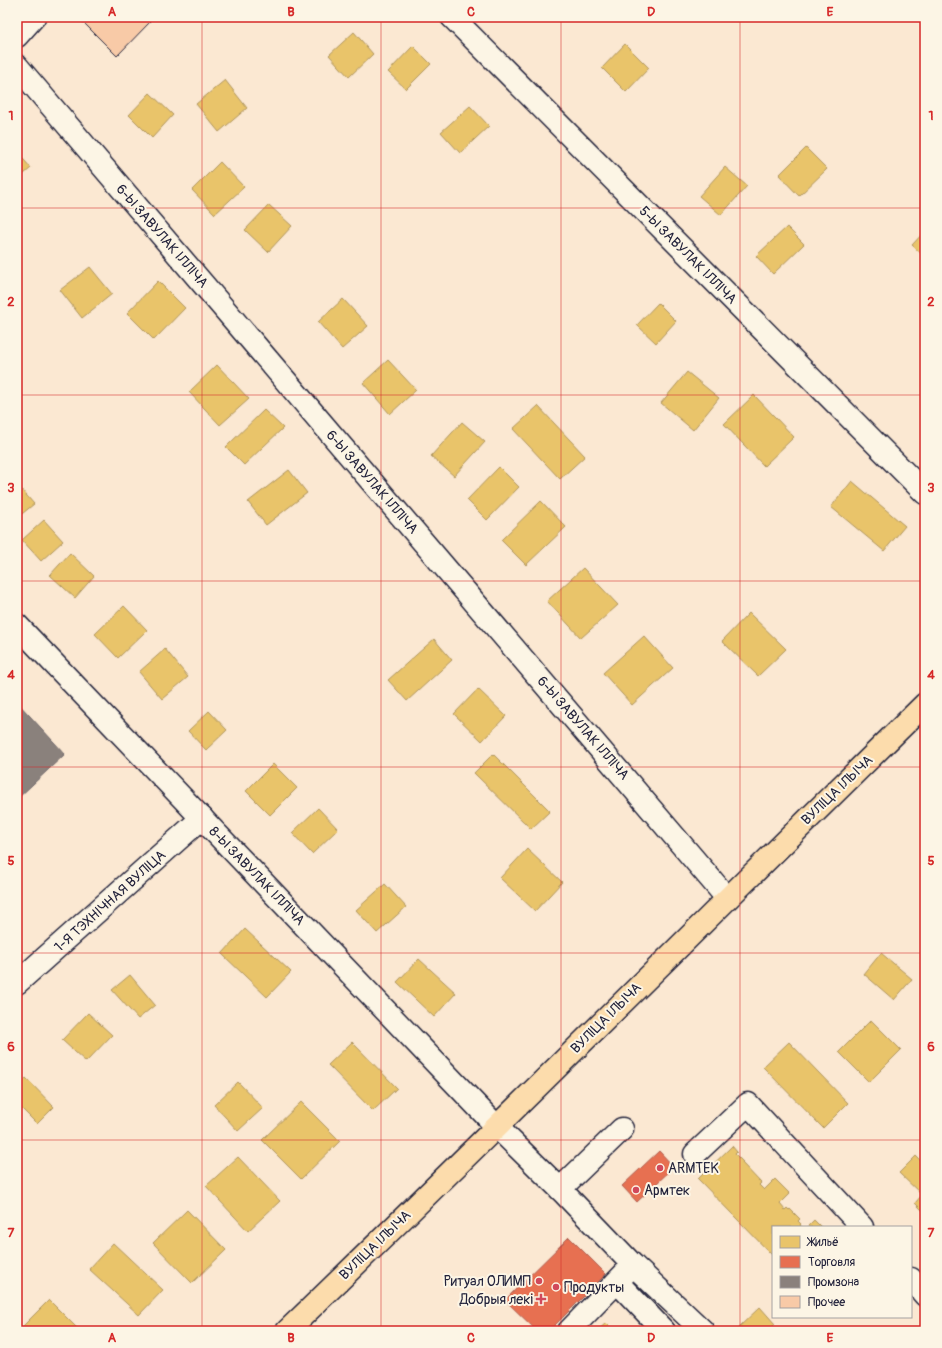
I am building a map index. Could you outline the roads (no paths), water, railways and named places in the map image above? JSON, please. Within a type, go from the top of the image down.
[{"type":"main road","name":"ВУЛІЦА ІЛЬІЧА","points":[[287,1331],[497,1127],[925,704]]},
{"type":"street","points":[[17,36],[34,17]]},
{"type":"street","name":"5-Ы ЗАВУЛАК ІЛЛІЧА","points":[[452,17],[925,493]]},
{"type":"street","name":"6-Ы ЗАВУЛАК ІЛЛІЧА","points":[[17,66],[727,898]]},
{"type":"street","name":"8-Ы ЗАВУЛАК ІЛЛІЧА","points":[[17,625],[497,1127],[634,1265],[703,1331]]},
{"type":"street","name":"1-Я ТЭХНІЧНАЯ ВУЛІЦА","points":[[17,983],[202,818]]},
{"type":"street","points":[[695,1154],[748,1104],[861,1226]]},
{"type":"street","points":[[560,1189],[622,1129]]},
{"type":"street","points":[[569,1331],[634,1265]]},
{"type":"street","points":[[912,1281],[925,1294]]},
{"type":"street","points":[[617,1282],[664,1331]]},
{"type":"place","name":"ARMTEK","points":[[660,1168]]},
{"type":"place","name":"Армтек","points":[[636,1190]]},
{"type":"place","name":"Ритуал ОЛИМП","points":[[539,1281]]},
{"type":"place","name":"Продукты","points":[[556,1287]]},
{"type":"place","name":"Добрыя лекі","points":[[541,1299]]}]
